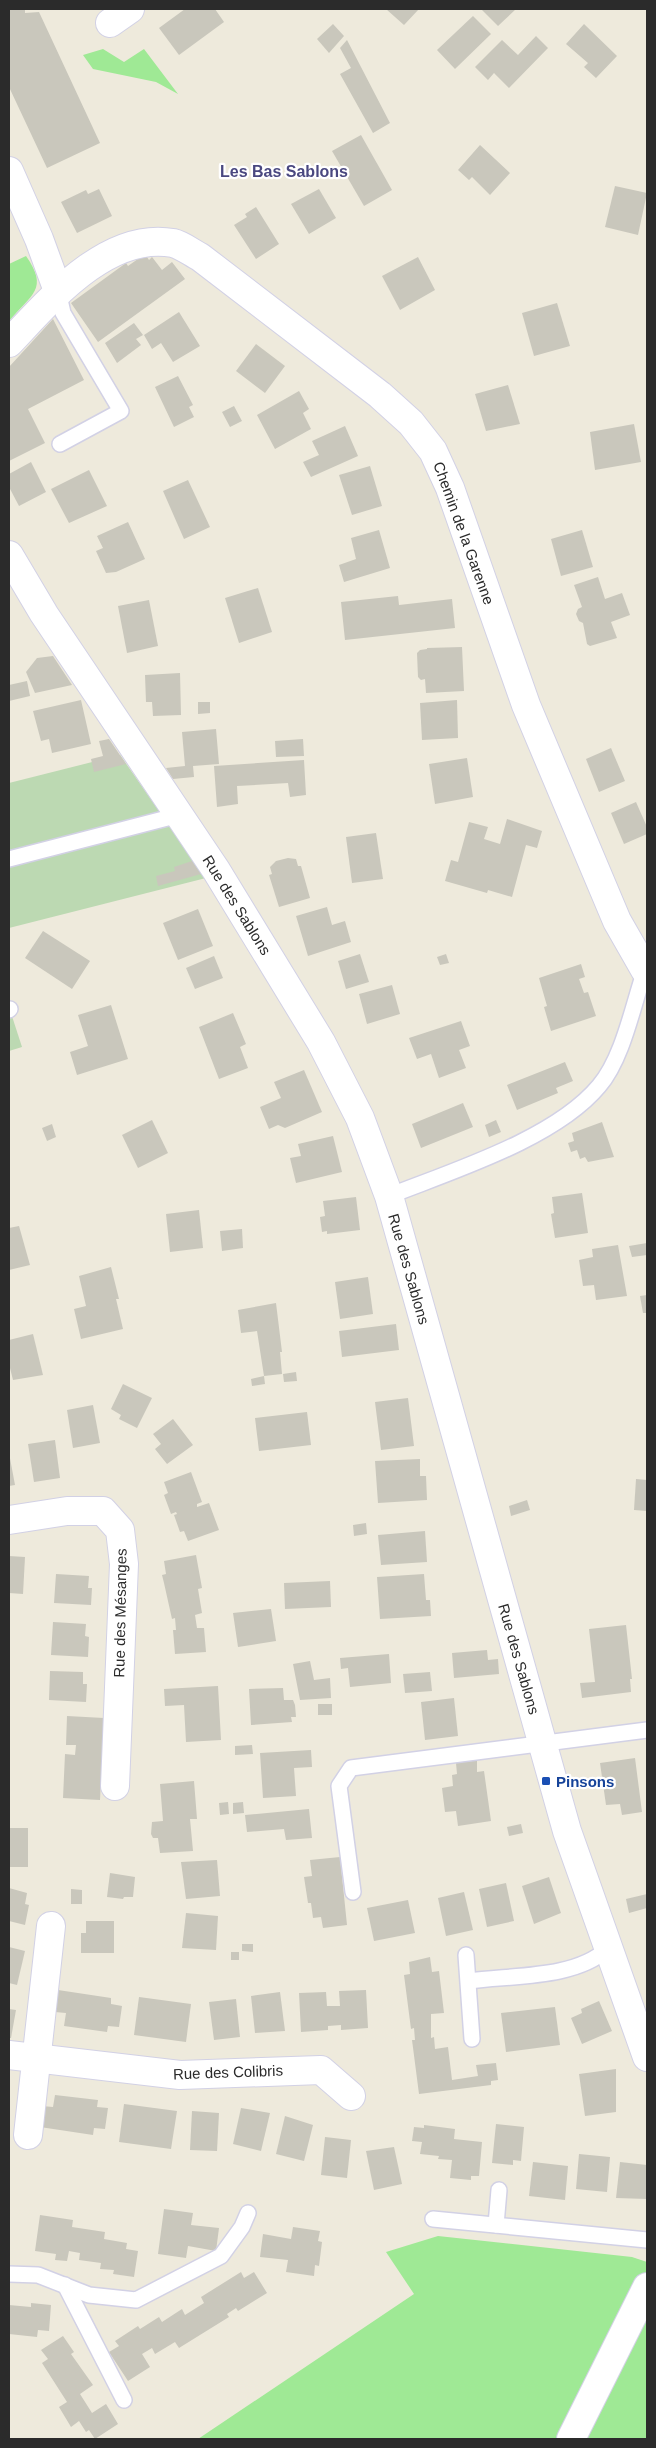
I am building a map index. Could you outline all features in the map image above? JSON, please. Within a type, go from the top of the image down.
[{"type":"street","points":[[9,171],[40,239],[58,291]]},
{"type":"street","name":"Chemin de la Garenne","points":[[9,344],[58,291],[98,262],[127,246],[150,241],[175,244],[200,257],[380,395],[410,423],[433,451],[450,488],[526,705],[617,921],[646,969]]},
{"type":"street","name":"Rue des Sablons","points":[[9,555],[44,614],[252,926],[321,1042],[360,1118],[389,1196],[567,1831],[607,1949],[647,2057]]},
{"type":"street","name":"Rue des Mésanges","points":[[9,1520],[67,1511],[104,1511],[120,1530],[124,1564],[115,1786]]},
{"type":"street","points":[[28,2135],[51,1926]]},
{"type":"street","name":"Rue des Colibris","points":[[9,2055],[37,2060],[180,2075],[321,2070],[351,2096]]},
{"type":"street","points":[[571,2439],[647,2287]]},
{"type":"lane","points":[[58,291],[63,313],[121,411],[60,444]]},
{"type":"lane","points":[[9,859],[179,815]]},
{"type":"lane","points":[[389,1196],[507,1149],[541,1130],[579,1105],[600,1085],[615,1058],[646,969]]},
{"type":"lane","points":[[353,1892],[339,1786],[350,1768],[647,1730]]},
{"type":"lane","points":[[469,1982],[497,1977],[532,1977],[598,1958],[607,1949]]},
{"type":"lane","points":[[466,1955],[472,2039]]},
{"type":"lane","points":[[496,2225],[498,2190]]},
{"type":"lane","points":[[9,2274],[38,2274],[89,2295],[136,2300],[221,2256],[242,2227],[248,2213]]},
{"type":"lane","points":[[433,2219],[647,2240]]},
{"type":"lane","points":[[65,2285],[124,2400]]},
{"type":"green space","points":[[103,49],[124,62],[144,49],[178,94],[156,82],[93,69],[83,55]]},
{"type":"green space","points":[[26,256],[33,267],[37,284],[31,297],[9,321],[9,264]]},
{"type":"green space","points":[[120,755],[206,878],[9,928],[9,783]]},
{"type":"green space","points":[[9,1007],[22,1047],[9,1051]]},
{"type":"green space","points":[[438,2236],[632,2257],[647,2262],[647,2439],[198,2439],[414,2294],[386,2252]]},
{"type":"building","points":[[9,9],[25,9],[25,13],[39,12],[100,143],[47,168],[9,87]]},
{"type":"building","points":[[185,9],[215,9],[224,22],[179,55],[159,28]]},
{"type":"building","points":[[386,9],[419,9],[404,25]]},
{"type":"building","points":[[481,9],[516,9],[498,26]]},
{"type":"building","points":[[473,16],[491,34],[455,69],[437,50]]},
{"type":"building","points":[[333,24],[344,36],[329,53],[317,39]]},
{"type":"building","points":[[584,24],[617,56],[596,78],[584,67],[588,63],[566,44]]},
{"type":"building","points":[[536,36],[548,48],[509,88],[494,73],[488,80],[475,67],[502,40],[518,55]]},
{"type":"building","points":[[347,40],[390,123],[373,133],[340,74],[351,68],[340,48]]},
{"type":"building","points":[[361,135],[392,190],[364,206],[332,151]]},
{"type":"building","points":[[480,145],[510,173],[490,195],[472,177],[469,180],[458,170]]},
{"type":"building","points":[[615,186],[647,193],[638,235],[605,227]]},
{"type":"building","points":[[99,189],[112,216],[77,233],[61,202],[86,190],[88,194]]},
{"type":"building","points":[[319,189],[336,218],[309,234],[291,204]]},
{"type":"building","points":[[256,207],[279,244],[256,259],[234,225],[247,217],[245,214]]},
{"type":"building","points":[[145,254],[149,260],[152,257],[162,270],[172,262],[185,279],[98,342],[71,303],[126,263],[128,266]]},
{"type":"building","points":[[418,257],[435,290],[400,310],[382,276]]},
{"type":"building","points":[[557,303],[570,346],[534,356],[522,313]]},
{"type":"building","points":[[179,312],[200,346],[173,362],[161,343],[152,349],[144,335]]},
{"type":"building","points":[[53,319],[84,380],[28,409],[45,443],[9,461],[9,367]]},
{"type":"building","points":[[134,323],[143,335],[136,339],[141,345],[117,363],[105,343]]},
{"type":"building","points":[[256,344],[285,366],[265,393],[236,371]]},
{"type":"building","points":[[178,376],[193,405],[189,407],[194,417],[174,427],[155,387]]},
{"type":"building","points":[[508,385],[520,424],[486,431],[475,394]]},
{"type":"building","points":[[299,391],[309,409],[303,413],[311,429],[275,449],[257,415]]},
{"type":"building","points":[[234,406],[242,421],[230,427],[222,412]]},
{"type":"building","points":[[634,424],[641,462],[595,470],[590,432]]},
{"type":"building","points":[[345,426],[358,456],[311,477],[303,462],[319,455],[312,441]]},
{"type":"building","points":[[31,462],[46,492],[19,506],[9,487],[9,474]]},
{"type":"building","points":[[370,466],[382,506],[352,515],[339,475]]},
{"type":"building","points":[[89,470],[107,506],[69,523],[51,489]]},
{"type":"building","points":[[188,480],[210,527],[184,539],[163,491]]},
{"type":"building","points":[[128,522],[145,559],[116,572],[106,573],[96,551],[103,548],[97,536]]},
{"type":"building","points":[[379,530],[390,568],[344,582],[339,565],[356,559],[351,538]]},
{"type":"building","points":[[582,530],[593,567],[561,576],[551,539]]},
{"type":"building","points":[[598,577],[605,599],[622,593],[630,615],[611,622],[617,638],[590,646],[587,644],[583,623],[579,621],[576,614],[578,609],[582,607],[574,585]]},
{"type":"building","points":[[258,588],[272,632],[239,643],[225,598]]},
{"type":"building","points":[[398,596],[399,605],[452,599],[455,628],[345,640],[341,602]]},
{"type":"building","points":[[149,600],[158,646],[127,653],[118,606]]},
{"type":"building","points":[[462,647],[464,691],[426,693],[425,679],[421,680],[418,677],[417,653],[427,648]]},
{"type":"building","points":[[53,656],[72,685],[35,693],[26,672],[37,658]]},
{"type":"building","points":[[180,673],[181,715],[153,716],[152,702],[146,702],[145,675]]},
{"type":"building","points":[[27,681],[30,696],[9,701],[9,685]]},
{"type":"building","points":[[81,700],[91,744],[52,753],[49,739],[41,741],[33,711]]},
{"type":"building","points":[[457,700],[458,738],[422,740],[420,703]]},
{"type":"building","points":[[198,702],[210,702],[210,713],[198,714]]},
{"type":"building","points":[[216,729],[219,764],[193,766],[194,777],[173,779],[166,768],[185,766],[182,732]]},
{"type":"building","points":[[109,739],[126,764],[94,772],[91,759],[103,756],[99,741]]},
{"type":"building","points":[[303,739],[304,756],[276,757],[275,741]]},
{"type":"building","points":[[611,748],[625,781],[599,792],[586,759]]},
{"type":"building","points":[[467,758],[473,797],[435,804],[429,764]]},
{"type":"building","points":[[304,760],[306,795],[290,797],[288,783],[237,786],[238,804],[217,807],[214,766]]},
{"type":"building","points":[[636,802],[647,827],[647,834],[624,844],[611,813]]},
{"type":"building","points":[[507,819],[542,831],[537,848],[526,845],[512,897],[488,890],[487,893],[445,881],[451,860],[458,862],[469,822],[488,827],[484,839],[500,844]]},
{"type":"building","points":[[376,833],[383,879],[352,883],[346,837]]},
{"type":"building","points":[[288,858],[296,859],[298,866],[301,866],[310,898],[279,907],[269,875],[272,874],[270,867],[276,861]]},
{"type":"building","points":[[192,861],[201,874],[158,886],[156,876],[175,871],[174,867]]},
{"type":"building","points":[[327,907],[332,925],[345,921],[351,942],[308,956],[296,916]]},
{"type":"building","points":[[198,909],[213,946],[178,960],[163,923]]},
{"type":"building","points":[[43,931],[90,961],[72,989],[25,958]]},
{"type":"building","points":[[360,954],[369,982],[346,989],[338,961]]},
{"type":"building","points":[[446,954],[449,963],[440,965],[437,957]]},
{"type":"building","points":[[214,956],[223,978],[195,989],[186,968]]},
{"type":"building","points":[[581,964],[585,977],[579,979],[584,993],[588,992],[596,1016],[551,1031],[544,1007],[547,1006],[539,978]]},
{"type":"building","points":[[392,985],[400,1014],[367,1024],[359,994]]},
{"type":"building","points":[[111,1005],[128,1059],[77,1075],[70,1052],[88,1046],[78,1015]]},
{"type":"building","points":[[233,1013],[246,1044],[240,1047],[248,1068],[219,1079],[199,1027]]},
{"type":"building","points":[[461,1021],[470,1046],[459,1050],[466,1068],[439,1078],[431,1054],[417,1059],[409,1038]]},
{"type":"building","points":[[565,1062],[573,1081],[556,1088],[558,1093],[517,1110],[507,1085]]},
{"type":"building","points":[[304,1070],[322,1112],[285,1128],[278,1125],[269,1129],[260,1107],[281,1098],[274,1082]]},
{"type":"building","points":[[463,1103],[473,1127],[421,1148],[412,1124]]},
{"type":"building","points":[[152,1120],[168,1153],[138,1168],[122,1135]]},
{"type":"building","points":[[496,1120],[501,1132],[489,1137],[485,1125]]},
{"type":"building","points":[[602,1122],[614,1157],[588,1162],[585,1157],[580,1159],[577,1150],[571,1152],[568,1143],[574,1141],[572,1133]]},
{"type":"building","points":[[52,1124],[56,1137],[47,1141],[42,1128]]},
{"type":"building","points":[[333,1136],[342,1172],[296,1183],[290,1158],[301,1156],[298,1144]]},
{"type":"building","points":[[582,1193],[588,1233],[555,1238],[551,1214],[554,1213],[552,1197]]},
{"type":"building","points":[[356,1197],[360,1230],[327,1234],[327,1231],[322,1232],[320,1217],[325,1216],[323,1201]]},
{"type":"building","points":[[199,1210],[203,1248],[170,1252],[166,1214]]},
{"type":"building","points":[[19,1226],[30,1265],[9,1270],[9,1228]]},
{"type":"building","points":[[242,1229],[243,1248],[222,1251],[220,1231]]},
{"type":"building","points":[[647,1243],[647,1255],[632,1257],[629,1246]]},
{"type":"building","points":[[618,1245],[627,1296],[596,1300],[594,1285],[583,1286],[579,1260],[593,1257],[592,1249]]},
{"type":"building","points":[[111,1267],[119,1299],[116,1299],[123,1329],[81,1339],[74,1309],[86,1306],[79,1276]]},
{"type":"building","points":[[368,1277],[373,1314],[340,1319],[335,1282]]},
{"type":"building","points":[[647,1295],[647,1313],[643,1313],[640,1296]]},
{"type":"building","points":[[276,1303],[282,1352],[280,1352],[282,1374],[264,1376],[257,1331],[241,1333],[238,1310]]},
{"type":"building","points":[[396,1324],[399,1350],[342,1357],[339,1331]]},
{"type":"building","points":[[33,1334],[43,1375],[13,1380],[9,1364],[9,1340]]},
{"type":"building","points":[[296,1372],[297,1381],[284,1382],[283,1374]]},
{"type":"building","points":[[264,1376],[265,1384],[252,1386],[251,1379]]},
{"type":"building","points":[[123,1384],[152,1398],[137,1428],[119,1419],[121,1415],[111,1409]]},
{"type":"building","points":[[408,1398],[414,1446],[381,1450],[375,1402]]},
{"type":"building","points":[[93,1405],[100,1443],[73,1448],[67,1410]]},
{"type":"building","points":[[307,1412],[311,1445],[259,1451],[255,1418]]},
{"type":"building","points":[[173,1419],[193,1445],[167,1464],[155,1449],[161,1444],[153,1434]]},
{"type":"building","points":[[55,1440],[60,1478],[34,1482],[28,1444]]},
{"type":"building","points":[[9,1453],[15,1485],[9,1486]]},
{"type":"building","points":[[420,1459],[420,1476],[426,1476],[427,1500],[378,1503],[375,1461]]},
{"type":"building","points":[[191,1472],[202,1502],[197,1504],[197,1507],[209,1503],[219,1530],[188,1541],[184,1531],[180,1532],[174,1515],[177,1514],[176,1512],[171,1514],[164,1495],[168,1493],[164,1482]]},
{"type":"building","points":[[636,1479],[647,1480],[647,1511],[634,1510]]},
{"type":"building","points":[[527,1500],[530,1510],[511,1516],[509,1506]]},
{"type":"building","points":[[366,1523],[367,1534],[354,1536],[353,1525]]},
{"type":"building","points":[[425,1531],[427,1562],[381,1565],[378,1535]]},
{"type":"building","points":[[196,1555],[202,1588],[198,1589],[202,1613],[195,1615],[197,1628],[204,1628],[206,1652],[175,1654],[173,1630],[176,1630],[175,1618],[172,1619],[162,1575],[166,1574],[164,1561]]},
{"type":"building","points":[[9,1556],[25,1557],[23,1594],[9,1593]]},
{"type":"building","points":[[56,1574],[89,1576],[88,1588],[92,1588],[91,1605],[54,1603]]},
{"type":"building","points":[[424,1574],[426,1600],[430,1600],[431,1616],[380,1619],[377,1577]]},
{"type":"building","points":[[330,1581],[331,1607],[285,1609],[284,1583]]},
{"type":"building","points":[[271,1609],[276,1641],[238,1647],[233,1613]]},
{"type":"building","points":[[53,1622],[86,1624],[85,1636],[89,1637],[88,1657],[51,1655]]},
{"type":"building","points":[[626,1625],[632,1679],[630,1679],[631,1692],[582,1698],[580,1683],[595,1682],[589,1629]]},
{"type":"building","points":[[487,1650],[488,1660],[498,1659],[499,1674],[454,1678],[452,1653]]},
{"type":"building","points":[[389,1654],[391,1683],[350,1687],[348,1668],[341,1669],[340,1658]]},
{"type":"building","points":[[310,1661],[314,1680],[330,1678],[331,1698],[300,1700],[293,1664]]},
{"type":"building","points":[[50,1671],[83,1672],[83,1684],[87,1684],[86,1702],[49,1700]]},
{"type":"building","points":[[430,1672],[432,1691],[405,1693],[403,1674]]},
{"type":"building","points":[[218,1686],[221,1740],[186,1742],[184,1705],[165,1706],[164,1689]]},
{"type":"building","points":[[283,1688],[284,1700],[293,1700],[295,1705],[296,1717],[291,1717],[292,1722],[251,1725],[249,1689]]},
{"type":"building","points":[[454,1698],[458,1736],[425,1740],[421,1702]]},
{"type":"building","points":[[318,1704],[332,1704],[332,1715],[318,1715]]},
{"type":"building","points":[[67,1716],[104,1718],[100,1800],[63,1798],[65,1754],[75,1755],[76,1745],[66,1745]]},
{"type":"building","points":[[252,1745],[253,1754],[235,1755],[235,1746]]},
{"type":"building","points":[[311,1750],[312,1767],[294,1768],[296,1796],[263,1798],[260,1753]]},
{"type":"building","points":[[635,1758],[642,1812],[622,1815],[620,1804],[606,1805],[600,1763]]},
{"type":"building","points":[[477,1760],[477,1772],[484,1771],[491,1821],[458,1826],[456,1811],[445,1812],[442,1788],[453,1786],[452,1775],[457,1774],[456,1763]]},
{"type":"building","points":[[194,1781],[197,1819],[190,1819],[193,1851],[160,1853],[158,1838],[153,1838],[151,1834],[152,1822],[163,1821],[160,1784]]},
{"type":"building","points":[[228,1802],[229,1814],[220,1815],[219,1803]]},
{"type":"building","points":[[243,1802],[244,1813],[233,1814],[233,1803]]},
{"type":"building","points":[[309,1809],[312,1838],[286,1840],[284,1829],[247,1832],[245,1815]]},
{"type":"building","points":[[521,1824],[523,1833],[509,1836],[507,1827]]},
{"type":"building","points":[[9,1828],[28,1828],[28,1867],[9,1867]]},
{"type":"building","points":[[340,1857],[347,1925],[323,1928],[321,1917],[313,1918],[311,1903],[308,1903],[304,1877],[312,1876],[310,1860]]},
{"type":"building","points":[[217,1860],[220,1896],[186,1899],[181,1862]]},
{"type":"building","points":[[110,1873],[135,1877],[133,1897],[124,1897],[123,1899],[107,1897]]},
{"type":"building","points":[[549,1877],[561,1913],[534,1924],[522,1886]]},
{"type":"building","points":[[506,1883],[514,1921],[487,1927],[479,1889]]},
{"type":"building","points":[[9,1888],[27,1893],[25,1904],[29,1905],[25,1925],[9,1921]]},
{"type":"building","points":[[71,1889],[82,1890],[82,1904],[71,1904]]},
{"type":"building","points":[[464,1892],[473,1930],[446,1936],[438,1898]]},
{"type":"building","points":[[647,1894],[647,1908],[629,1913],[626,1899]]},
{"type":"building","points":[[408,1900],[415,1933],[374,1941],[367,1908]]},
{"type":"building","points":[[186,1913],[218,1916],[216,1950],[182,1948]]},
{"type":"building","points":[[86,1921],[114,1921],[114,1953],[81,1953],[81,1933],[86,1933]]},
{"type":"building","points":[[242,1944],[253,1944],[253,1952],[242,1951]]},
{"type":"building","points":[[9,1947],[25,1951],[17,1985],[9,1983]]},
{"type":"building","points":[[231,1952],[239,1952],[239,1960],[231,1960]]},
{"type":"building","points":[[430,1957],[432,1972],[439,1971],[444,2013],[431,2014],[431,2038],[434,2037],[435,2049],[448,2047],[452,2080],[478,2076],[476,2065],[496,2063],[498,2080],[491,2081],[491,2085],[419,2094],[412,2040],[415,2040],[414,2028],[411,2029],[404,1975],[410,1974],[409,1962]]},
{"type":"building","points":[[58,1990],[111,1998],[111,2004],[122,2006],[119,2027],[108,2026],[107,2032],[64,2026],[66,2013],[55,2012]]},
{"type":"building","points":[[366,1990],[368,2028],[341,2030],[341,2025],[328,2026],[328,2030],[301,2032],[299,1993],[326,1992],[327,2006],[340,2006],[339,1991]]},
{"type":"building","points":[[280,1992],[285,2031],[255,2033],[251,1996]]},
{"type":"building","points":[[139,1997],[191,2004],[186,2042],[134,2035]]},
{"type":"building","points":[[236,1999],[240,2037],[214,2040],[209,2002]]},
{"type":"building","points":[[599,2001],[612,2031],[582,2044],[571,2018],[582,2013],[581,2009]]},
{"type":"building","points":[[555,2007],[560,2045],[506,2052],[501,2013]]},
{"type":"building","points":[[9,2009],[16,2010],[11,2038],[9,2038]]},
{"type":"building","points":[[616,2069],[616,2112],[585,2116],[579,2074]]},
{"type":"building","points":[[55,2095],[98,2100],[97,2107],[108,2108],[105,2129],[94,2128],[93,2135],[40,2127],[42,2106],[53,2107]]},
{"type":"building","points":[[124,2104],[177,2111],[171,2149],[119,2142]]},
{"type":"building","points":[[241,2108],[270,2113],[261,2151],[233,2144]]},
{"type":"building","points":[[192,2111],[219,2113],[217,2151],[190,2150]]},
{"type":"building","points":[[285,2116],[313,2125],[304,2161],[276,2154]]},
{"type":"building","points":[[496,2124],[524,2127],[521,2161],[513,2160],[513,2165],[492,2163]]},
{"type":"building","points":[[424,2125],[455,2129],[454,2139],[482,2142],[479,2176],[471,2176],[471,2180],[450,2178],[452,2160],[438,2159],[439,2156],[420,2154],[422,2142],[412,2141],[414,2127],[424,2128]]},
{"type":"building","points":[[325,2137],[351,2140],[347,2178],[321,2175]]},
{"type":"building","points":[[394,2147],[402,2184],[374,2190],[366,2151]]},
{"type":"building","points":[[579,2154],[610,2157],[607,2192],[576,2189]]},
{"type":"building","points":[[533,2162],[568,2166],[565,2200],[529,2196]]},
{"type":"building","points":[[620,2162],[647,2165],[647,2199],[616,2198]]},
{"type":"building","points":[[164,2209],[193,2213],[191,2225],[219,2228],[216,2251],[188,2246],[186,2258],[158,2254]]},
{"type":"building","points":[[40,2215],[73,2220],[72,2227],[105,2232],[104,2239],[127,2243],[126,2249],[138,2251],[134,2277],[113,2274],[114,2270],[100,2269],[101,2263],[79,2260],[80,2253],[69,2251],[67,2261],[55,2260],[56,2254],[35,2251]]},
{"type":"building","points":[[293,2227],[320,2231],[318,2241],[322,2242],[319,2266],[315,2265],[314,2276],[286,2272],[288,2260],[260,2257],[263,2234],[291,2239]]},
{"type":"building","points":[[241,2272],[244,2278],[254,2272],[267,2293],[238,2311],[236,2308],[227,2314],[229,2317],[179,2348],[175,2342],[155,2354],[152,2348],[142,2354],[150,2367],[128,2381],[109,2352],[119,2346],[115,2341],[138,2326],[140,2329],[159,2317],[162,2322],[182,2309],[185,2315],[204,2303],[201,2297]]},
{"type":"building","points":[[31,2303],[51,2305],[49,2331],[38,2330],[37,2337],[9,2334],[9,2305],[31,2307]]},
{"type":"building","points":[[63,2336],[74,2352],[71,2354],[93,2385],[80,2394],[92,2413],[106,2404],[118,2424],[95,2439],[89,2430],[86,2432],[79,2421],[71,2427],[59,2407],[67,2402],[42,2363],[48,2359],[41,2350]]},
{"type":"place","name":"Pinsons","points":[[546,1781]]},
{"type":"district","name":"Les Bas Sablons","points":[[284,171]]}]
